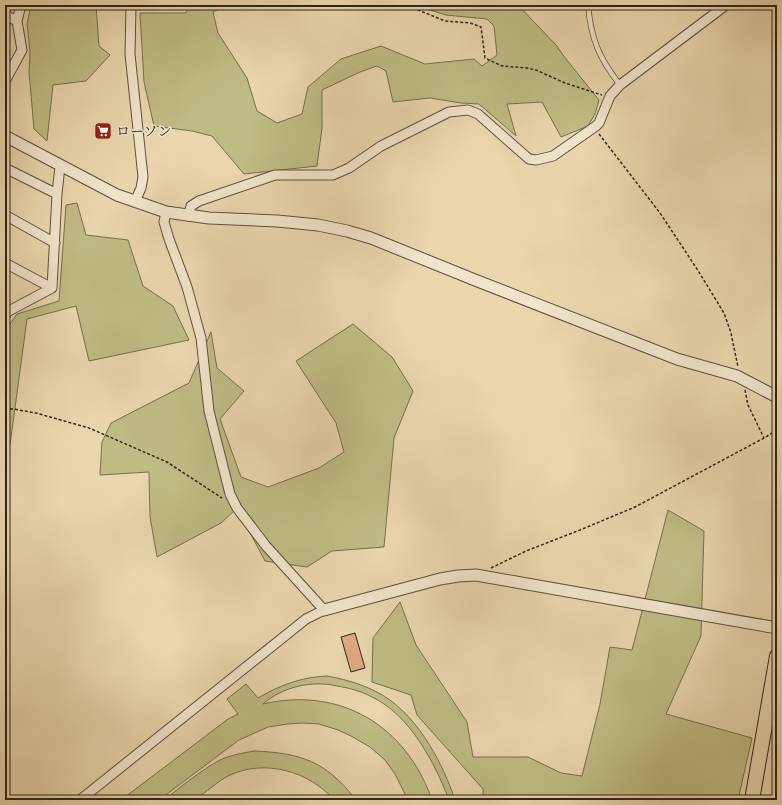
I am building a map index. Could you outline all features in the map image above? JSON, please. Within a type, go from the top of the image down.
[{"type":"main road","points":[[752,800],[777,656]]},
{"type":"street","points":[[5,81],[22,50],[16,21],[21,5]]},
{"type":"street","points":[[131,5],[130,54],[143,177],[141,188],[134,202]]},
{"type":"street","points":[[188,216],[191,206],[199,200],[275,175],[333,175],[341,173],[380,146],[449,112],[468,110],[478,114],[529,159],[536,160],[553,156],[599,123],[610,96],[620,85],[726,5]]},
{"type":"street","points":[[5,14],[16,21]]},
{"type":"street","points":[[5,60],[14,65]]},
{"type":"street","points":[[5,136],[106,190],[134,202],[166,212],[188,216],[318,225],[371,238],[677,359],[737,376],[777,398]]},
{"type":"street","points":[[52,288],[60,166]]},
{"type":"street","points":[[5,168],[57,194]]},
{"type":"street","points":[[166,212],[164,222],[187,287],[201,338],[209,411],[230,494],[237,508],[266,546],[324,610]]},
{"type":"street","points":[[5,215],[55,243]]},
{"type":"street","points":[[5,263],[52,288]]},
{"type":"street","points":[[6,313],[52,288]]},
{"type":"street","points":[[80,800],[306,619],[324,610],[440,579],[476,575],[777,628]]},
{"type":"lane","points":[[588,5],[589,25],[593,41],[609,70],[620,85]]},
{"type":"path","points":[[398,5],[418,10],[444,21],[470,22],[481,27],[485,58],[502,66],[536,70],[565,83],[610,96]]},
{"type":"path","points":[[596,126],[599,134],[660,213],[697,269],[724,314],[731,333],[739,370],[737,376]]},
{"type":"path","points":[[747,382],[745,393],[748,405],[764,438]]},
{"type":"path","points":[[5,409],[36,413],[90,428],[167,462],[237,508]]},
{"type":"path","points":[[476,575],[526,551],[635,507],[777,430]]},
{"type":"shaded area","points":[[31,5],[96,5],[99,46],[110,55],[86,81],[53,85],[47,141],[34,129],[27,24]]},
{"type":"shaded area","points":[[189,5],[226,5],[213,12],[218,33],[247,78],[257,111],[277,123],[302,114],[308,87],[341,59],[381,46],[425,64],[474,59],[482,66],[497,55],[494,26],[487,19],[446,15],[414,5],[518,5],[556,45],[599,100],[595,114],[588,126],[561,137],[542,102],[507,104],[516,136],[479,104],[430,98],[393,102],[386,71],[377,66],[360,72],[322,90],[322,128],[317,166],[244,174],[212,136],[192,131],[154,126],[144,82],[140,13],[186,13]]},
{"type":"shaded area","points":[[77,203],[86,235],[128,240],[143,286],[173,306],[189,340],[89,361],[76,306],[27,319],[10,445],[5,448],[5,331],[17,314],[59,301],[66,205]]},
{"type":"shaded area","points":[[353,324],[392,357],[413,391],[394,438],[384,547],[332,551],[307,567],[265,561],[237,508],[221,523],[157,557],[150,517],[149,472],[100,475],[102,442],[111,423],[189,383],[211,332],[217,368],[244,391],[220,419],[241,477],[268,487],[319,468],[344,452],[336,423],[296,361]]},
{"type":"shaded area","points":[[668,510],[704,531],[701,636],[666,714],[752,738],[738,800],[483,800],[483,789],[417,715],[411,695],[372,682],[373,638],[400,602],[416,645],[467,722],[473,757],[528,757],[561,773],[582,776],[600,704],[610,647],[632,650]]},
{"type":"shaded area","points":[[327,676],[352,682],[368,688],[383,695],[401,709],[412,720],[430,745],[444,772],[455,800],[449,800],[429,756],[420,741],[398,715],[386,705],[364,693],[327,684],[318,684],[298,686],[288,689],[279,693],[263,704],[292,700],[319,701],[344,707],[367,718],[388,732],[406,751],[420,774],[432,800],[408,800],[395,774],[385,760],[370,747],[338,730],[319,724],[303,723],[268,727],[239,740],[159,800],[121,800],[228,719],[238,714],[227,699],[246,684],[258,698],[291,682]]},
{"type":"shaded area","points":[[254,751],[286,754],[311,762],[334,776],[356,800],[334,800],[324,790],[299,775],[272,768],[258,768],[243,770],[230,775],[194,799],[184,801],[164,800],[198,774],[220,760],[233,755]]},
{"type":"building","points":[[355,633],[365,668],[351,672],[341,637]]},
{"type":"place","name":"ローソン","points":[[103,131]]}]
